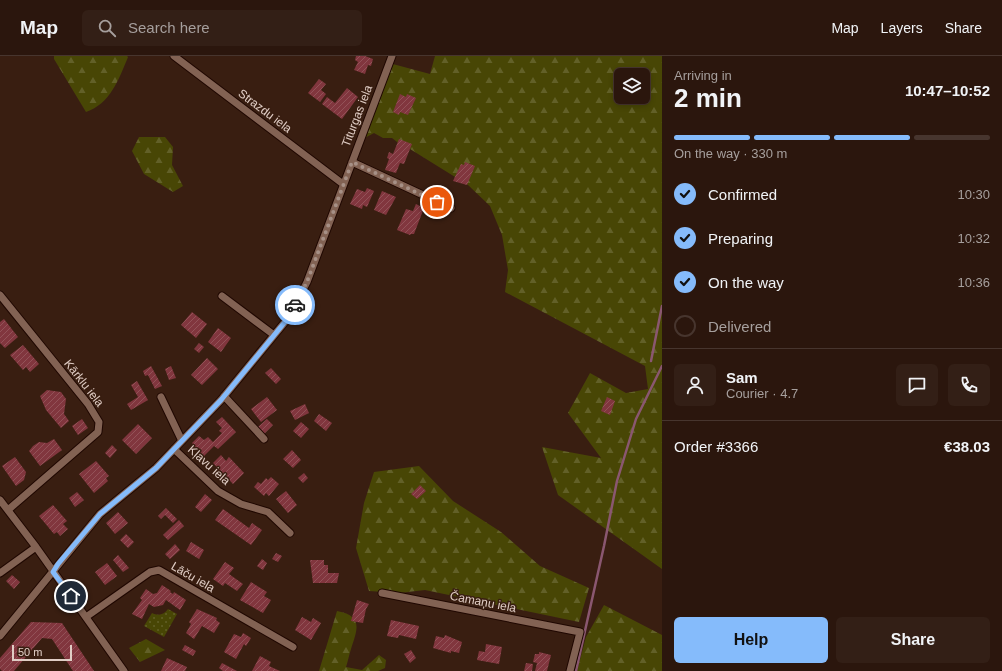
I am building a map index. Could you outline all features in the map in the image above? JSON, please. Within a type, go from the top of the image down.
[{"type":"street","name":"Strazdu iela","points":[[174,56],[343,184]]},
{"type":"street","name":"Titurgas iela","points":[[0,636],[100,514],[156,468],[182,441],[224,396],[289,317],[307,282],[392,56]]},
{"type":"street","points":[[352,162],[451,208]]},
{"type":"street","name":"Kārklu iela","points":[[0,295],[88,404],[99,422],[98,432],[8,510]]},
{"type":"street","points":[[222,296],[274,335]]},
{"type":"street","points":[[224,396],[264,439]]},
{"type":"street","points":[[160,397],[182,441]]},
{"type":"street","name":"Kļavu iela","points":[[174,449],[218,490],[241,504],[268,512],[290,533]]},
{"type":"street","points":[[0,500],[36,547],[124,671]]},
{"type":"street","points":[[0,573],[36,547]]},
{"type":"street","name":"Lāču iela","points":[[86,617],[150,572],[159,570],[293,647]]},
{"type":"street","name":"Čamaņu iela","points":[[382,593],[580,632],[570,671]]},
{"type":"green space","points":[[54,56],[128,57],[113,90],[101,103],[86,112],[54,59]]},
{"type":"green space","points":[[435,56],[662,56],[662,569],[558,495],[542,447],[601,458],[568,413],[590,373],[626,393],[648,389],[645,366],[505,292],[508,270],[502,235],[490,206],[468,185],[401,145],[392,138],[383,138],[374,133],[359,141],[389,63],[430,74]]},
{"type":"green space","points":[[139,137],[165,137],[173,147],[172,165],[183,186],[173,192],[144,174],[132,151]]},
{"type":"green space","points":[[419,466],[453,501],[501,532],[540,566],[589,588],[579,622],[425,590],[399,593],[369,591],[356,548],[364,503],[374,472]]},
{"type":"green space","points":[[604,605],[662,635],[662,671],[577,671],[586,637]]},
{"type":"green space","points":[[168,609],[177,614],[164,637],[144,626],[152,613],[165,613]]},
{"type":"green space","points":[[337,611],[351,616],[355,620],[356,625],[355,636],[346,667],[362,670],[379,655],[386,660],[385,668],[378,671],[319,671]]},
{"type":"green space","points":[[146,639],[165,650],[140,662],[129,648]]},
{"type":"building","points":[[356,56],[365,56],[373,59],[371,66],[368,65],[365,74],[354,70],[358,62],[355,60]]},
{"type":"building","points":[[319,79],[326,84],[321,90],[326,94],[320,102],[308,93]]},
{"type":"building","points":[[347,88],[358,97],[342,119],[322,104],[327,97],[335,103]]},
{"type":"building","points":[[400,94],[406,97],[407,94],[416,98],[408,115],[400,112],[399,115],[393,112]]},
{"type":"building","points":[[399,139],[412,144],[404,164],[400,163],[396,173],[385,170],[389,159],[387,158],[389,152],[393,154]]},
{"type":"building","points":[[465,162],[475,166],[467,185],[453,181],[461,164],[464,165]]},
{"type":"building","points":[[367,188],[374,191],[367,207],[363,205],[362,209],[350,204],[357,189],[365,192]]},
{"type":"building","points":[[382,191],[396,197],[386,215],[374,210]]},
{"type":"building","points":[[416,204],[424,208],[414,234],[410,235],[397,230],[406,209],[413,211]]},
{"type":"building","points":[[192,312],[207,324],[196,338],[181,325]]},
{"type":"building","points":[[4,319],[18,337],[5,348],[0,343],[0,322]]},
{"type":"building","points":[[218,328],[231,338],[221,352],[208,342]]},
{"type":"building","points":[[199,343],[204,347],[199,353],[194,349]]},
{"type":"building","points":[[23,345],[39,364],[30,372],[26,367],[23,370],[10,355]]},
{"type":"building","points":[[207,358],[218,369],[202,385],[191,375]]},
{"type":"building","points":[[151,366],[162,386],[155,389],[148,375],[145,376],[143,371]]},
{"type":"building","points":[[171,366],[176,378],[169,380],[165,369]]},
{"type":"building","points":[[271,368],[281,379],[276,384],[265,373]]},
{"type":"building","points":[[137,381],[148,400],[131,410],[127,404],[138,397],[131,385]]},
{"type":"building","points":[[47,390],[61,392],[66,399],[64,414],[69,421],[61,428],[46,410],[40,396]]},
{"type":"building","points":[[267,397],[277,410],[261,422],[251,409]]},
{"type":"building","points":[[607,397],[615,401],[610,415],[601,411]]},
{"type":"building","points":[[305,404],[309,413],[295,420],[290,411]]},
{"type":"building","points":[[319,414],[332,423],[326,431],[314,421]]},
{"type":"building","points":[[222,417],[236,432],[218,449],[214,446],[203,457],[192,443],[199,436],[204,440],[208,437],[213,442],[222,433],[219,431],[222,428],[216,422]]},
{"type":"building","points":[[82,419],[88,428],[78,435],[72,426]]},
{"type":"building","points":[[267,419],[273,425],[264,434],[258,427]]},
{"type":"building","points":[[301,422],[309,429],[301,438],[293,431]]},
{"type":"building","points":[[138,424],[152,438],[136,454],[122,440]]},
{"type":"building","points":[[54,439],[62,450],[40,466],[29,451],[39,442],[47,443]]},
{"type":"building","points":[[112,445],[117,450],[110,458],[105,453]]},
{"type":"building","points":[[292,450],[301,460],[293,468],[283,459]]},
{"type":"building","points":[[221,455],[226,461],[229,457],[244,473],[233,484],[213,463]]},
{"type":"building","points":[[15,457],[26,472],[24,480],[16,486],[2,466]]},
{"type":"building","points":[[96,461],[109,476],[106,478],[108,481],[94,493],[79,474]]},
{"type":"building","points":[[304,473],[308,478],[303,483],[298,478]]},
{"type":"building","points":[[271,477],[279,484],[269,496],[266,493],[264,496],[254,487],[258,482],[261,484],[266,478],[268,480]]},
{"type":"building","points":[[420,485],[426,491],[417,499],[411,494]]},
{"type":"building","points":[[286,491],[297,505],[288,513],[276,499]]},
{"type":"building","points":[[77,492],[84,500],[75,507],[69,498]]},
{"type":"building","points":[[205,494],[212,500],[201,512],[195,507]]},
{"type":"building","points":[[53,505],[67,521],[63,524],[68,529],[60,536],[57,532],[54,534],[39,516]]},
{"type":"building","points":[[166,508],[177,519],[173,523],[165,515],[161,519],[158,516]]},
{"type":"building","points":[[223,509],[249,528],[252,523],[262,530],[251,545],[215,520]]},
{"type":"building","points":[[118,512],[128,523],[115,534],[106,523]]},
{"type":"building","points":[[179,520],[184,526],[168,540],[163,535]]},
{"type":"building","points":[[126,534],[134,542],[128,548],[120,540]]},
{"type":"building","points":[[191,542],[204,550],[199,559],[186,551]]},
{"type":"building","points":[[175,544],[180,550],[170,559],[165,554]]},
{"type":"building","points":[[276,553],[282,556],[278,562],[272,559]]},
{"type":"building","points":[[118,555],[129,568],[123,572],[113,560]]},
{"type":"building","points":[[262,559],[267,563],[263,570],[257,566]]},
{"type":"building","points":[[310,560],[324,560],[324,565],[328,565],[328,573],[339,573],[337,583],[313,583]]},
{"type":"building","points":[[225,562],[234,568],[229,574],[243,584],[237,591],[225,583],[223,586],[213,579]]},
{"type":"building","points":[[107,563],[117,576],[105,585],[95,572]]},
{"type":"building","points":[[12,575],[20,582],[14,589],[6,581]]},
{"type":"building","points":[[251,582],[267,592],[264,596],[271,600],[263,613],[240,600]]},
{"type":"building","points":[[162,585],[173,594],[174,592],[186,600],[180,610],[166,600],[163,605],[154,607],[149,604],[142,619],[132,614],[142,600],[140,598],[146,589],[153,594],[157,593]]},
{"type":"building","points":[[357,600],[369,604],[366,609],[363,623],[351,621]]},
{"type":"building","points":[[197,609],[217,618],[216,620],[220,623],[214,633],[202,626],[194,639],[186,633],[191,624],[189,622]]},
{"type":"building","points":[[302,617],[311,622],[313,618],[321,623],[311,640],[295,630]]},
{"type":"building","points":[[391,620],[419,626],[416,639],[399,635],[398,638],[387,636]]},
{"type":"building","points":[[31,622],[62,623],[94,671],[73,671],[52,639],[42,638],[14,671],[2,671],[0,669],[0,658]]},
{"type":"building","points":[[243,633],[251,638],[246,646],[244,644],[236,659],[224,652],[234,634],[241,637]]},
{"type":"building","points":[[445,635],[462,642],[459,653],[451,651],[451,653],[433,648],[436,636],[444,638]]},
{"type":"building","points":[[486,644],[502,647],[499,664],[477,660],[479,651],[485,652]]},
{"type":"building","points":[[185,645],[196,651],[193,656],[182,650]]},
{"type":"building","points":[[411,650],[416,658],[410,663],[404,654]]},
{"type":"building","points":[[539,652],[551,655],[547,671],[535,671],[537,663],[533,662],[535,654],[539,654]]},
{"type":"building","points":[[260,656],[271,662],[269,666],[280,671],[252,671]]},
{"type":"building","points":[[167,658],[187,667],[185,671],[161,671]]},
{"type":"building","points":[[222,663],[237,671],[223,671],[219,668]]},
{"type":"building","points":[[526,663],[533,664],[532,671],[524,671]]},
{"type":"waterway","points":[[651,361],[662,306]]},
{"type":"waterway","points":[[576,671],[617,481],[636,419],[662,366]]},
{"type":"way so far","points":[[295,305],[307,282],[352,162],[437,202]]},
{"type":"route","points":[[71,596],[53,572],[58,564],[100,514],[126,490],[156,468],[221,400],[289,317],[295,305]]}]
